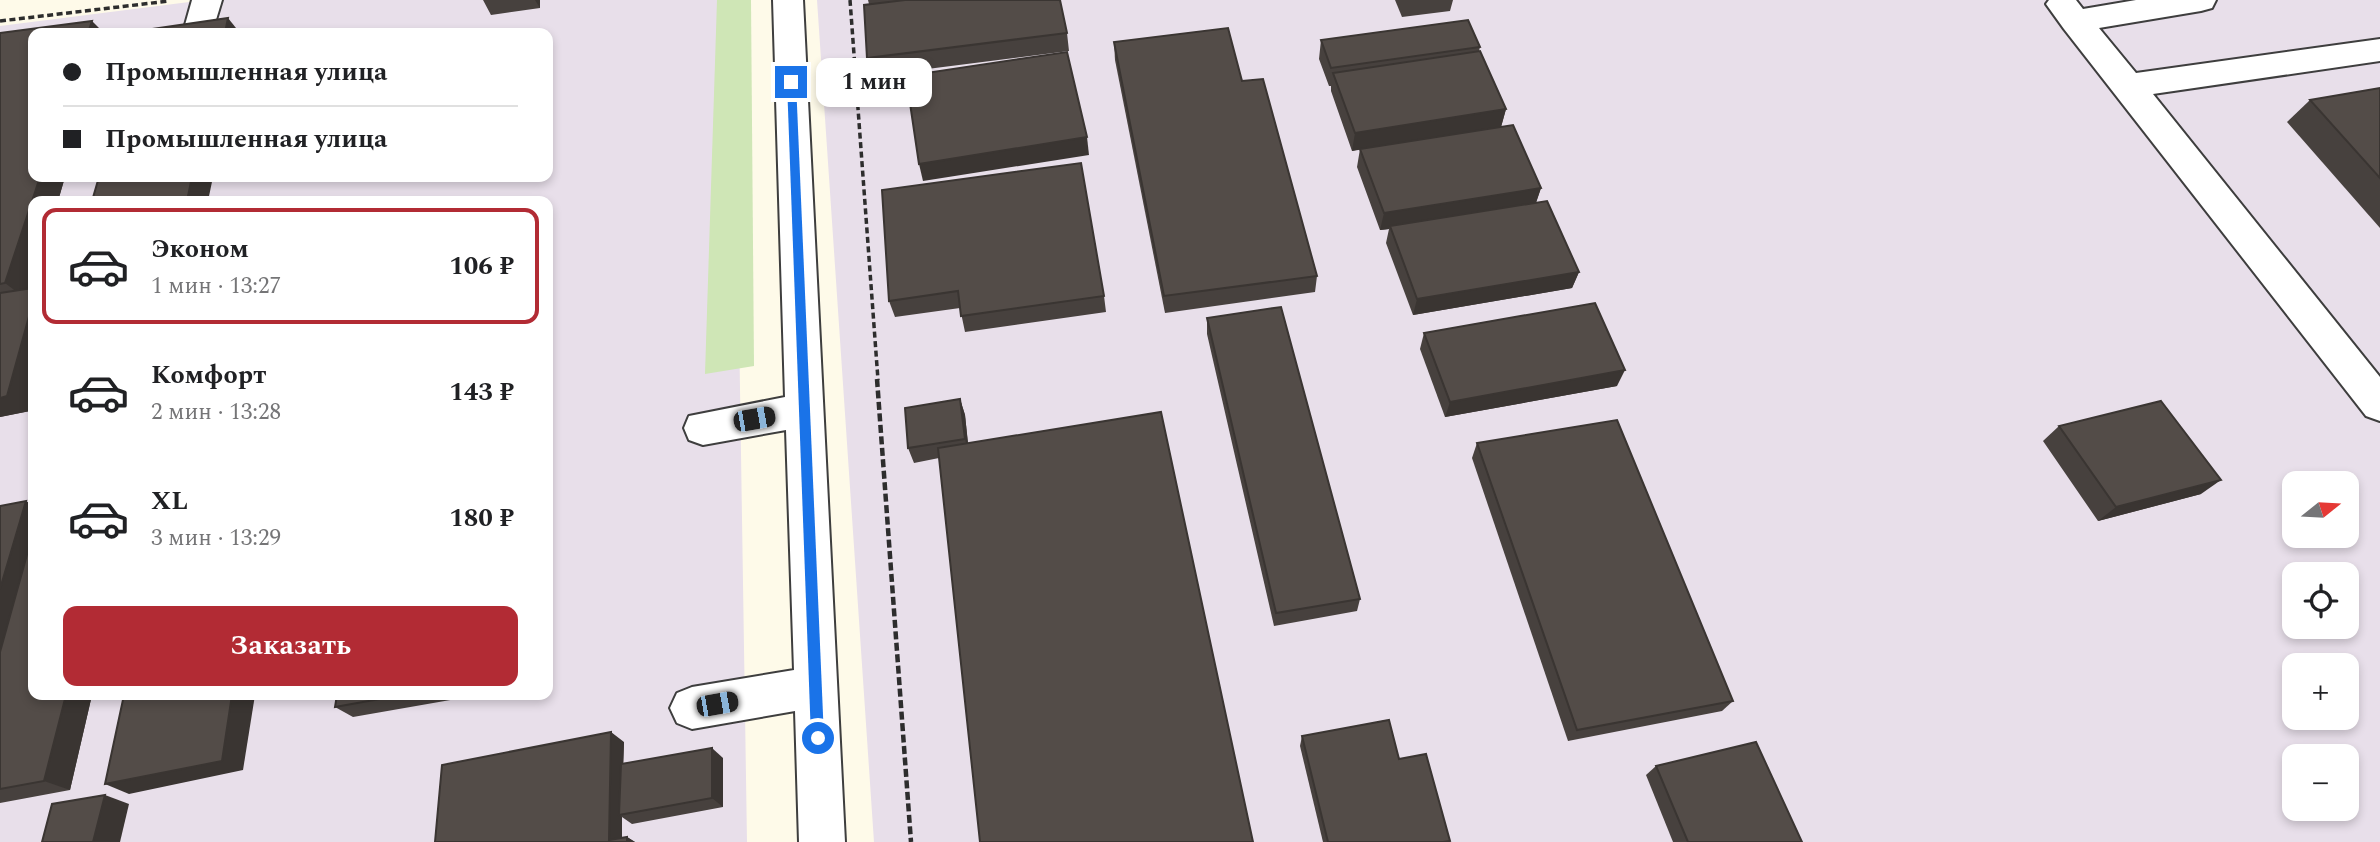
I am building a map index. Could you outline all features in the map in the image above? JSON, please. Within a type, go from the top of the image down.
[{"type":"street","points":[[788,0],[822,842]]},
{"type":"street","points":[[2067,10],[2201,0]]},
{"type":"street","points":[[2067,10],[2380,405]]},
{"type":"street","points":[[2128,86],[2380,50]]},
{"type":"street","points":[[703,428],[805,410]]},
{"type":"street","points":[[692,708],[816,687]]},
{"type":"path","points":[[0,21],[174,0]]},
{"type":"path","points":[[850,0],[911,842]]},
{"type":"shaded area","points":[[205,0],[734,0],[747,842],[0,842],[0,26]]},
{"type":"shaded area","points":[[817,0],[2380,0],[2380,842],[874,842]]},
{"type":"green space","points":[[717,0],[751,0],[754,366],[705,374]]},
{"type":"building","points":[[905,0],[1060,0],[1067,33],[867,58],[864,5]]},
{"type":"building","points":[[228,18],[226,28],[160,28]]},
{"type":"building","points":[[1468,20],[1480,47],[1331,68],[1321,40]]},
{"type":"building","points":[[92,21],[90,28],[38,28]]},
{"type":"building","points":[[1228,28],[1242,81],[1263,79],[1317,276],[1164,296],[1114,42]]},
{"type":"building","points":[[28,29],[28,182],[38,182],[34,196],[28,196],[28,213],[5,283],[0,284],[0,33]]},
{"type":"building","points":[[1480,51],[1506,109],[1355,133],[1333,73]]},
{"type":"building","points":[[1067,52],[1087,137],[919,164],[906,76]]},
{"type":"building","points":[[2380,88],[2380,178],[2310,100]]},
{"type":"building","points":[[1513,125],[1541,188],[1384,213],[1360,149]]},
{"type":"building","points":[[1081,163],[1104,296],[961,316],[958,291],[889,301],[882,190]]},
{"type":"building","points":[[98,182],[191,182],[188,196],[93,196]]},
{"type":"building","points":[[1547,201],[1579,272],[1417,299],[1390,226]]},
{"type":"building","points":[[28,289],[28,320],[7,396],[0,398],[0,293]]},
{"type":"building","points":[[1595,303],[1625,370],[1450,402],[1424,333]]},
{"type":"building","points":[[1281,307],[1360,599],[1276,613],[1207,318]]},
{"type":"building","points":[[960,399],[965,439],[908,448],[905,408]]},
{"type":"building","points":[[2161,401],[2221,480],[2116,507],[2059,426]]},
{"type":"building","points":[[1161,412],[1253,842],[980,842],[938,448]]},
{"type":"building","points":[[1617,420],[1733,701],[1577,730],[1477,443]]},
{"type":"building","points":[[26,501],[0,589],[0,506]]},
{"type":"building","points":[[28,551],[28,700],[65,700],[44,781],[0,789],[0,652]]},
{"type":"building","points":[[123,700],[231,700],[222,761],[105,784]]},
{"type":"building","points":[[336,700],[374,700],[335,707]]},
{"type":"building","points":[[1389,720],[1399,759],[1426,754],[1450,841],[1328,842],[1302,736]]},
{"type":"building","points":[[611,732],[609,840],[627,837],[627,842],[435,842],[442,765]]},
{"type":"building","points":[[1756,742],[1802,842],[1688,842],[1656,766]]},
{"type":"building","points":[[712,748],[712,798],[619,815],[621,764]]},
{"type":"building","points":[[105,795],[93,842],[42,842],[52,804]]},
{"type":"route","points":[[791,82],[818,738]]}]
